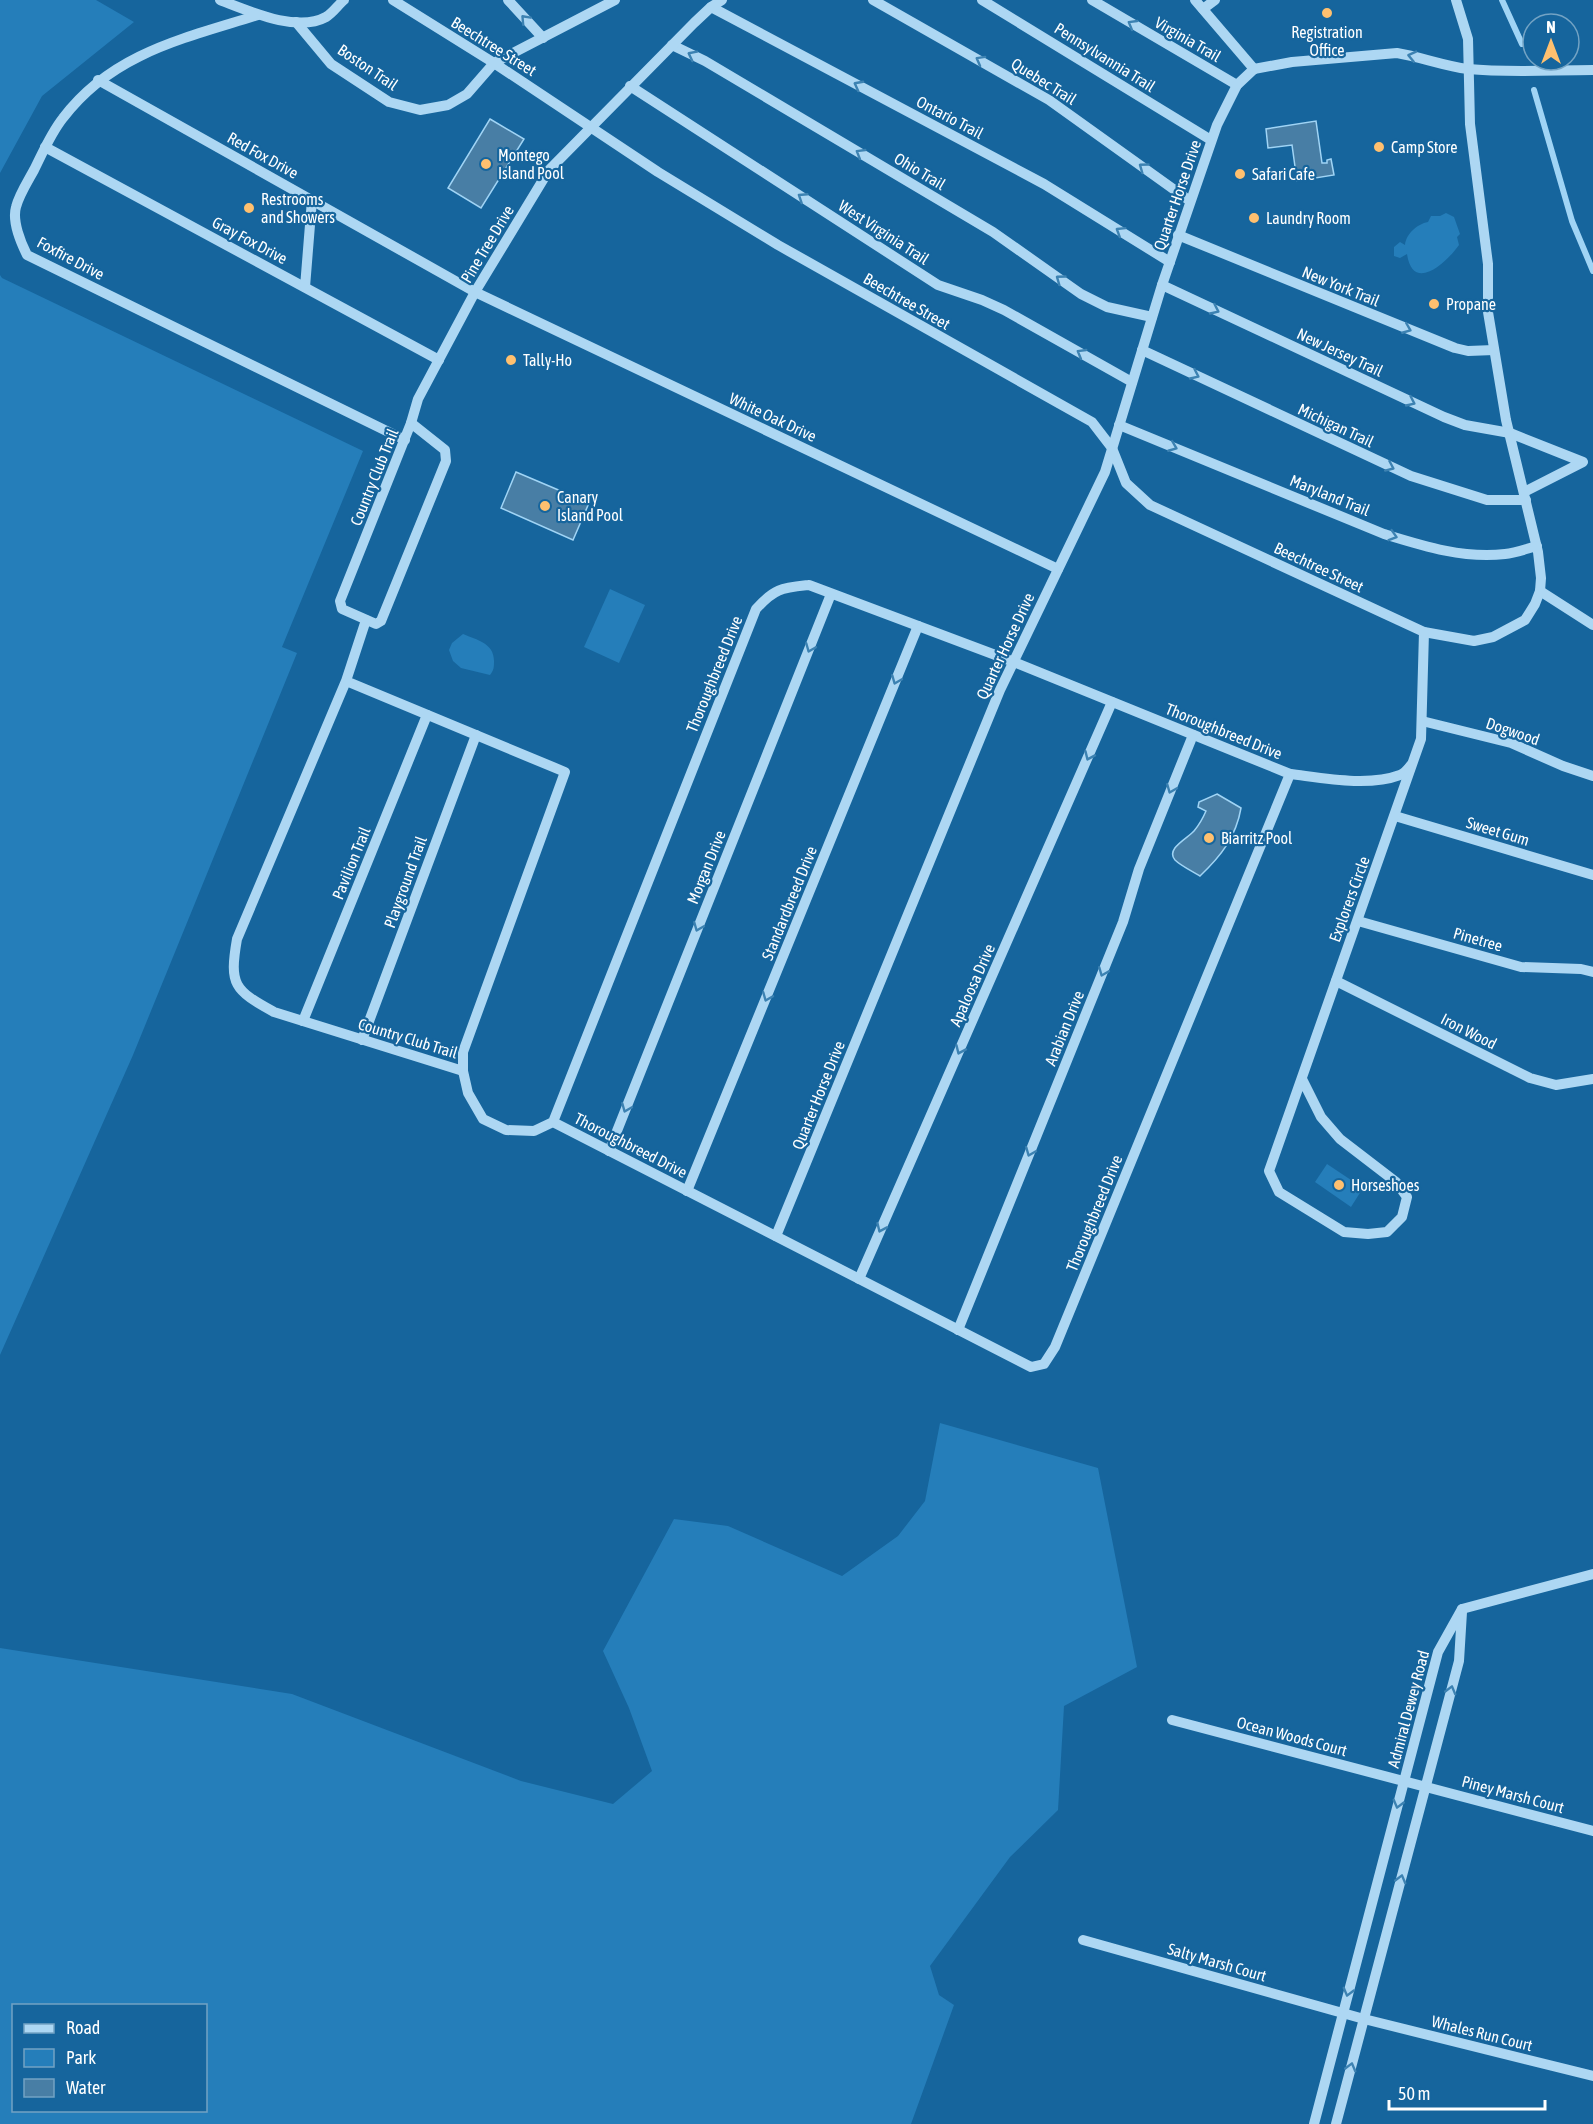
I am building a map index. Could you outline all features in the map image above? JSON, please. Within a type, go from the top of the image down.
[{"type":"street","points":[[220,0],[258,15],[296,22],[310,22],[327,16],[344,0]]},
{"type":"street","name":"Beechtree Street","points":[[393,0],[494,63],[658,172],[778,245],[1092,422],[1112,448],[1126,483],[1150,505],[1424,632],[1474,641],[1493,637],[1525,620],[1540,591],[1541,578],[1537,546],[1510,433],[1488,312],[1488,264],[1470,124],[1468,39],[1456,0]]},
{"type":"street","points":[[508,0],[543,38]]},
{"type":"street","name":"Pine Tree Drive","points":[[411,423],[418,399],[475,292],[549,170],[630,86],[711,7],[722,0]]},
{"type":"street","name":"Quebec Trail","points":[[873,0],[1049,100],[1190,201]]},
{"type":"street","name":"Pennsylvannia Trail","points":[[982,0],[1212,140]]},
{"type":"street","name":"Virginia Trail","points":[[1092,0],[1237,85]]},
{"type":"street","points":[[1215,0],[1199,4],[1254,69],[1292,62],[1397,53],[1469,69],[1593,70]]},
{"type":"street","points":[[494,63],[611,1]]},
{"type":"street","name":"Ontario Trail","points":[[711,7],[1044,184],[1170,262]]},
{"type":"street","name":"Foxfire Drive","points":[[258,15],[180,39],[138,55],[98,80],[63,118],[45,147],[15,208],[19,240],[27,255],[405,440]]},
{"type":"street","name":"Boston Trail","points":[[296,22],[331,64],[389,102],[420,110],[448,105],[467,94],[494,63]]},
{"type":"street","name":"Ohio Trail","points":[[672,45],[716,68],[993,232],[1081,294],[1107,307],[1152,317]]},
{"type":"street","name":"Quarter Horse Drive","points":[[776,1236],[1000,690],[1105,472],[1178,235],[1222,112],[1237,85],[1254,69]]},
{"type":"street","name":"Red Fox Drive","points":[[98,80],[475,292]]},
{"type":"street","name":"West Virginia Trail","points":[[630,86],[938,285],[1004,310],[1132,382]]},
{"type":"street","name":"Gray Fox Drive","points":[[45,147],[440,360]]},
{"type":"street","points":[[304,287],[312,200]]},
{"type":"street","name":"New York Trail","points":[[1178,235],[1455,348],[1468,351],[1494,350]]},
{"type":"street","name":"New Jersey Trail","points":[[1162,285],[1444,417],[1465,425],[1510,433],[1588,461]]},
{"type":"street","name":"White Oak Drive","points":[[475,292],[1058,569]]},
{"type":"street","name":"Michigan Trail","points":[[1142,350],[1411,476],[1487,500],[1525,496]]},
{"type":"street","name":"Country Club Trail","points":[[411,423],[445,450],[446,461],[381,621],[376,624],[342,609],[340,601],[411,423]]},
{"type":"street","name":"Maryland Trail","points":[[1119,425],[1384,534],[1419,544],[1482,555],[1506,554],[1537,546]]},
{"type":"street","points":[[1525,496],[1588,461]]},
{"type":"street","name":"Thoroughbreed Drive","points":[[463,1071],[468,1093],[483,1119],[506,1130],[534,1131],[553,1122],[756,609],[768,596],[783,588],[809,585],[1014,662],[1290,774],[1055,1347],[1044,1364],[1031,1368],[553,1122]]},
{"type":"street","points":[[1540,591],[1593,625]]},
{"type":"street","name":"Morgan Drive","points":[[609,1151],[831,594]]},
{"type":"street","name":"Country Club Trail","points":[[346,681],[565,772],[463,1052],[463,1071],[274,1012],[251,1000],[237,986],[233,966],[237,939],[346,681],[366,620]]},
{"type":"street","name":"Standardbreed Drive","points":[[687,1191],[918,626]]},
{"type":"street","name":"Explorers Circle","points":[[1302,1079],[1321,1117],[1340,1139],[1396,1182],[1407,1197],[1402,1217],[1387,1232],[1368,1234],[1344,1232],[1279,1192],[1269,1171],[1421,739],[1424,632]]},
{"type":"street","name":"Apaloosa Drive","points":[[859,1279],[1112,702]]},
{"type":"street","name":"Pavilion Trail","points":[[303,1022],[427,715]]},
{"type":"street","name":"Dogwood","points":[[1422,721],[1511,743],[1563,766],[1593,776]]},
{"type":"street","name":"Playground Trail","points":[[362,1040],[476,735]]},
{"type":"street","name":"Arabian Drive","points":[[958,1330],[1123,922],[1139,869],[1193,735]]},
{"type":"street","points":[[1290,774],[1351,780],[1381,779],[1402,774],[1414,762]]},
{"type":"street","name":"Sweet Gum","points":[[1395,816],[1593,875]]},
{"type":"street","name":"Pinetree","points":[[1358,921],[1521,967],[1581,969],[1593,972]]},
{"type":"street","name":"Iron Wood","points":[[1336,981],[1530,1078],[1556,1085],[1593,1079]]},
{"type":"street","points":[[1336,2124],[1459,1661],[1462,1610],[1593,1574]]},
{"type":"street","name":"Admiral Dewey Road","points":[[1314,2124],[1438,1652],[1462,1610]]},
{"type":"street","name":"Ocean Woods Court","points":[[1172,1720],[1426,1786]]},
{"type":"street","name":"Piney Marsh Court","points":[[1426,1786],[1593,1831]]},
{"type":"street","name":"Salty Marsh Court","points":[[1083,1940],[1364,2019]]},
{"type":"street","name":"Whales Run Court","points":[[1364,2019],[1593,2076]]},
{"type":"green space","points":[[0,0],[96,0],[134,22],[42,96],[0,173]]},
{"type":"green space","points":[[1446,213],[1454,217],[1460,234],[1457,237],[1459,245],[1439,266],[1431,271],[1416,272],[1410,266],[1407,254],[1400,258],[1394,256],[1394,247],[1400,242],[1405,245],[1407,237],[1416,227],[1428,222],[1431,216]]},
{"type":"green space","points":[[0,275],[2,278],[363,451],[282,647],[297,653],[133,1055],[0,1355]]},
{"type":"green space","points":[[610,589],[645,605],[619,663],[584,647]]},
{"type":"green space","points":[[463,634],[484,643],[491,650],[494,665],[490,675],[461,668],[453,661],[449,650],[452,643]]},
{"type":"green space","name":"Horseshoes","points":[[1327,1164],[1363,1188],[1351,1207],[1315,1182]]},
{"type":"green space","points":[[940,1423],[1098,1468],[1137,1667],[1064,1706],[1058,1810],[1010,1857],[930,1966],[939,1995],[954,2005],[911,2124],[0,2124],[0,1648],[292,1694],[521,1781],[613,1804],[652,1771],[629,1708],[603,1651],[674,1519],[728,1526],[842,1576],[898,1536],[925,1501]]},
{"type":"water","name":"Montego Island Pool","points":[[490,119],[524,139],[481,208],[448,188]]},
{"type":"water","points":[[1316,121],[1322,163],[1327,163],[1327,160],[1331,159],[1334,175],[1297,181],[1292,145],[1268,148],[1266,129]]},
{"type":"water","name":"Canary Island Pool","points":[[516,472],[589,503],[573,540],[501,508]]},
{"type":"water","name":"Biarritz Pool","points":[[1217,794],[1241,808],[1239,818],[1226,845],[1215,861],[1200,876],[1177,862],[1173,852],[1178,844],[1194,831],[1204,816],[1206,811],[1198,807],[1199,802]]},
{"type":"waterway","points":[[1502,0],[1521,42]]},
{"type":"waterway","points":[[1534,90],[1572,221],[1593,271]]},
{"type":"place","name":"Registration Office","points":[[1327,13]]},
{"type":"place","name":"Camp Store","points":[[1379,147]]},
{"type":"place","name":"Montego Island Pool","points":[[486,164]]},
{"type":"place","name":"Safari Cafe","points":[[1240,174]]},
{"type":"place","name":"Restrooms and Showers","points":[[249,208]]},
{"type":"place","name":"Laundry Room","points":[[1254,218]]},
{"type":"place","name":"Propane","points":[[1434,304]]},
{"type":"place","name":"Tally-Ho","points":[[511,360]]},
{"type":"place","name":"Canary Island Pool","points":[[545,506]]},
{"type":"place","name":"Biarritz Pool","points":[[1209,838]]},
{"type":"place","name":"Horseshoes","points":[[1339,1185]]}]
